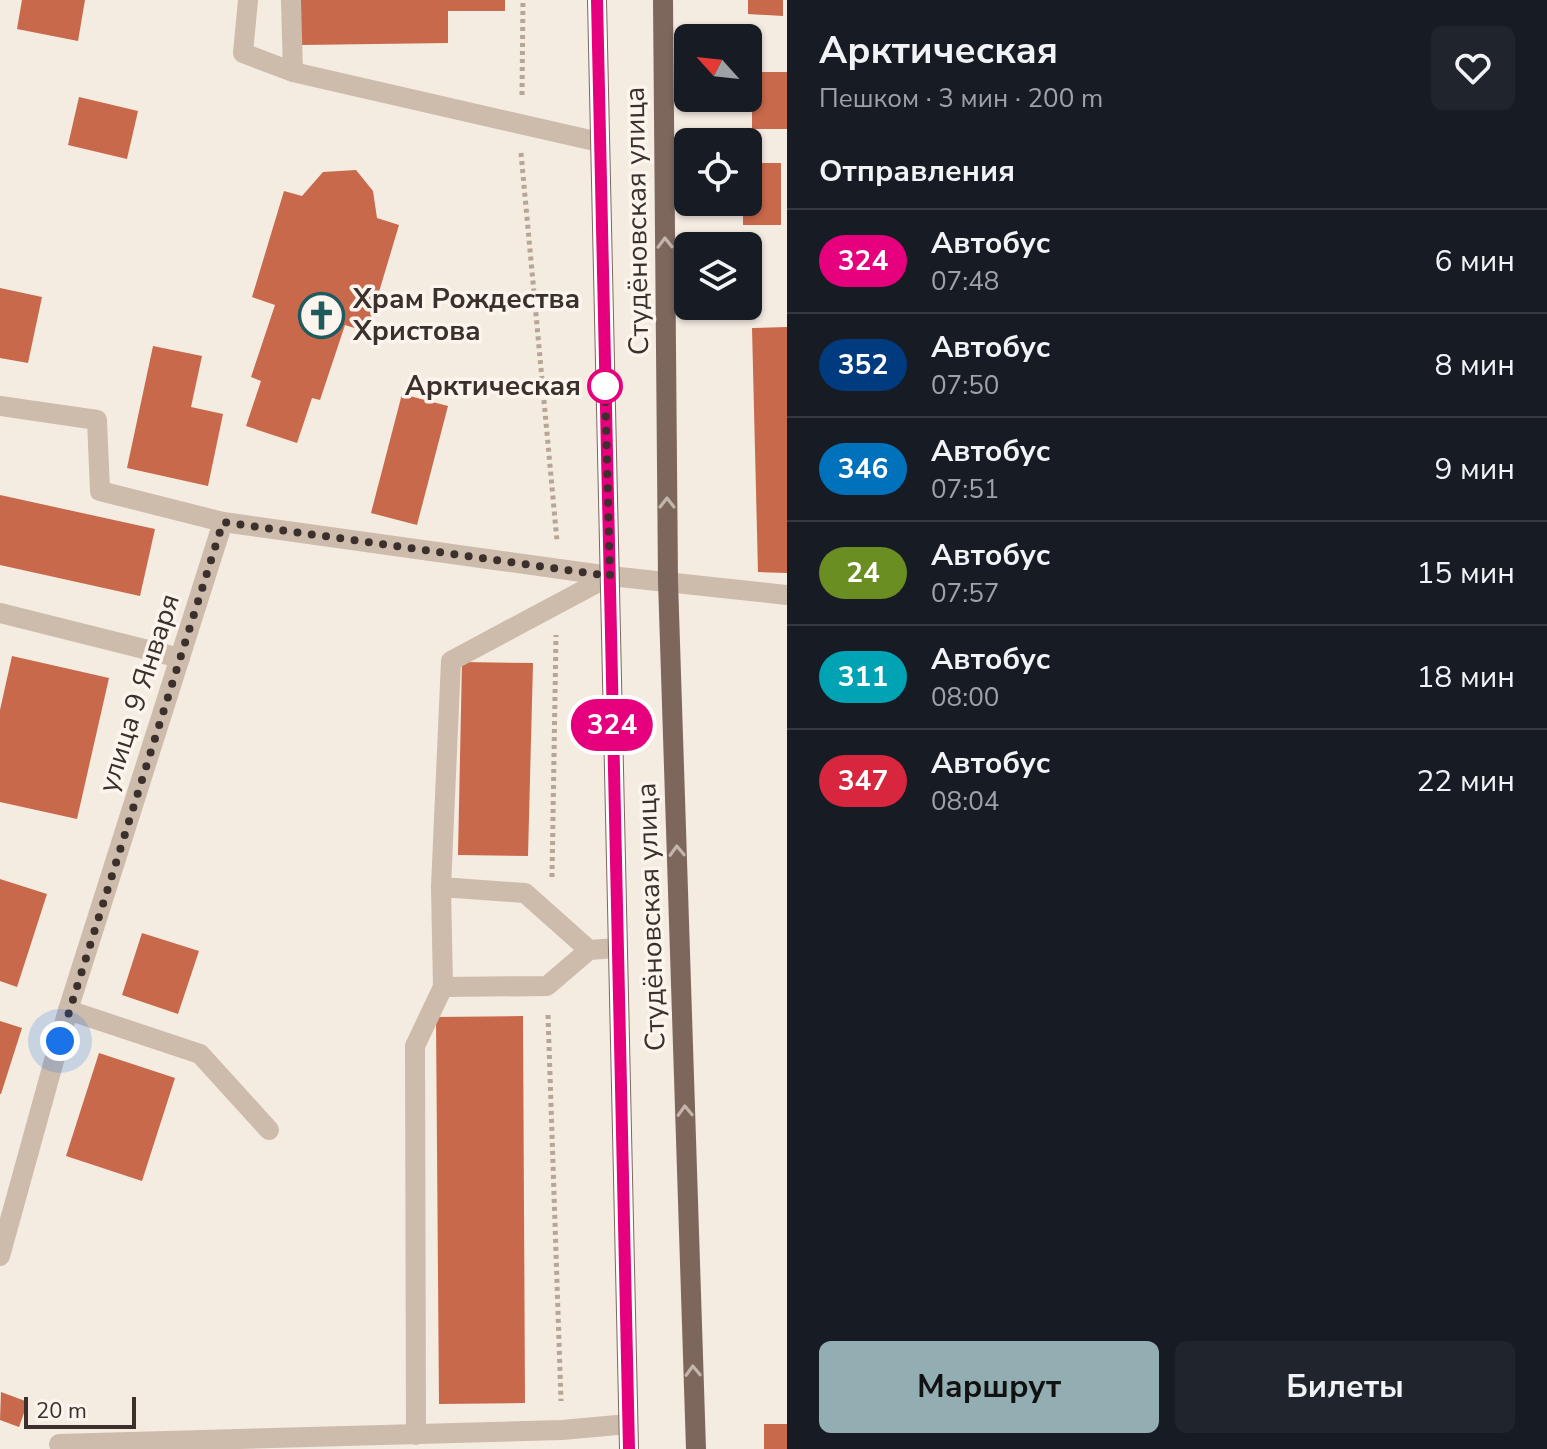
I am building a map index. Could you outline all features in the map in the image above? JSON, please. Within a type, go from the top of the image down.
[{"type":"main road","name":"Студёновская улица","points":[[597,0],[629,1449]]},
{"type":"main road","name":"Студёновская улица","points":[[663,0],[668,581],[696,1449]]},
{"type":"street","points":[[248,0],[243,53],[293,72],[599,142]]},
{"type":"street","points":[[291,0],[293,72]]},
{"type":"street","points":[[0,406],[97,420],[100,491],[223,522],[610,576],[787,595]]},
{"type":"street","name":"улица 9 Января","points":[[0,1256],[68,1010],[223,522]]},
{"type":"street","points":[[416,1435],[415,1046],[443,987],[441,887],[451,661],[610,576]]},
{"type":"street","points":[[0,613],[180,658]]},
{"type":"street","points":[[441,887],[525,893],[589,950]]},
{"type":"street","points":[[443,987],[547,986],[589,950],[616,948]]},
{"type":"street","points":[[68,1010],[200,1054],[269,1130]]},
{"type":"street","points":[[59,1444],[562,1430],[628,1424]]},
{"type":"path","points":[[521,173],[523,0]]},
{"type":"path","points":[[547,986],[562,1430]]},
{"type":"building","points":[[22,0],[85,0],[78,41],[17,29]]},
{"type":"building","points":[[300,0],[505,0],[505,11],[448,11],[448,43],[301,45]]},
{"type":"building","points":[[748,0],[783,0],[783,16],[748,14]]},
{"type":"building","points":[[762,72],[787,72],[787,129],[752,128],[752,112],[762,112]]},
{"type":"building","points":[[79,97],[138,111],[127,159],[68,145]]},
{"type":"building","points":[[762,163],[781,163],[781,225],[743,225],[743,216],[762,216]]},
{"type":"building","name":"Храм Рождества Христова","points":[[356,170],[373,191],[377,218],[399,225],[367,332],[345,325],[320,400],[312,398],[297,443],[246,426],[261,381],[251,377],[275,305],[252,297],[284,191],[302,196],[323,172]]},
{"type":"building","points":[[0,288],[42,297],[28,363],[0,358]]},
{"type":"building","points":[[787,327],[787,573],[758,572],[752,328]]},
{"type":"building","points":[[153,346],[202,356],[191,407],[223,414],[208,486],[127,468]]},
{"type":"building","points":[[402,394],[448,406],[417,525],[371,513]]},
{"type":"building","points":[[0,495],[155,529],[140,596],[0,565]]},
{"type":"building","points":[[12,656],[109,678],[77,819],[0,802],[0,710]]},
{"type":"building","points":[[462,662],[533,663],[528,856],[458,855]]},
{"type":"building","points":[[0,879],[47,894],[17,987],[0,981]]},
{"type":"building","points":[[142,933],[199,951],[178,1014],[122,995]]},
{"type":"building","points":[[523,1016],[525,1403],[439,1404],[436,1017]]},
{"type":"building","points":[[0,1021],[22,1028],[1,1094],[0,1094]]},
{"type":"building","points":[[99,1053],[175,1078],[142,1181],[66,1156]]},
{"type":"building","points":[[1,1392],[28,1402],[19,1427],[0,1420]]},
{"type":"building","points":[[764,1424],[787,1424],[787,1449],[764,1449]]},
{"type":"bus line","name":"324","points":[[597,0],[629,1449]]},
{"type":"place","name":"Храм Рождества Христова","points":[[322,315]]},
{"type":"place","name":"Арктическая","points":[[605,386]]},
{"type":"route","points":[[60,1041],[223,522],[610,576],[605,383],[605,386]]}]
